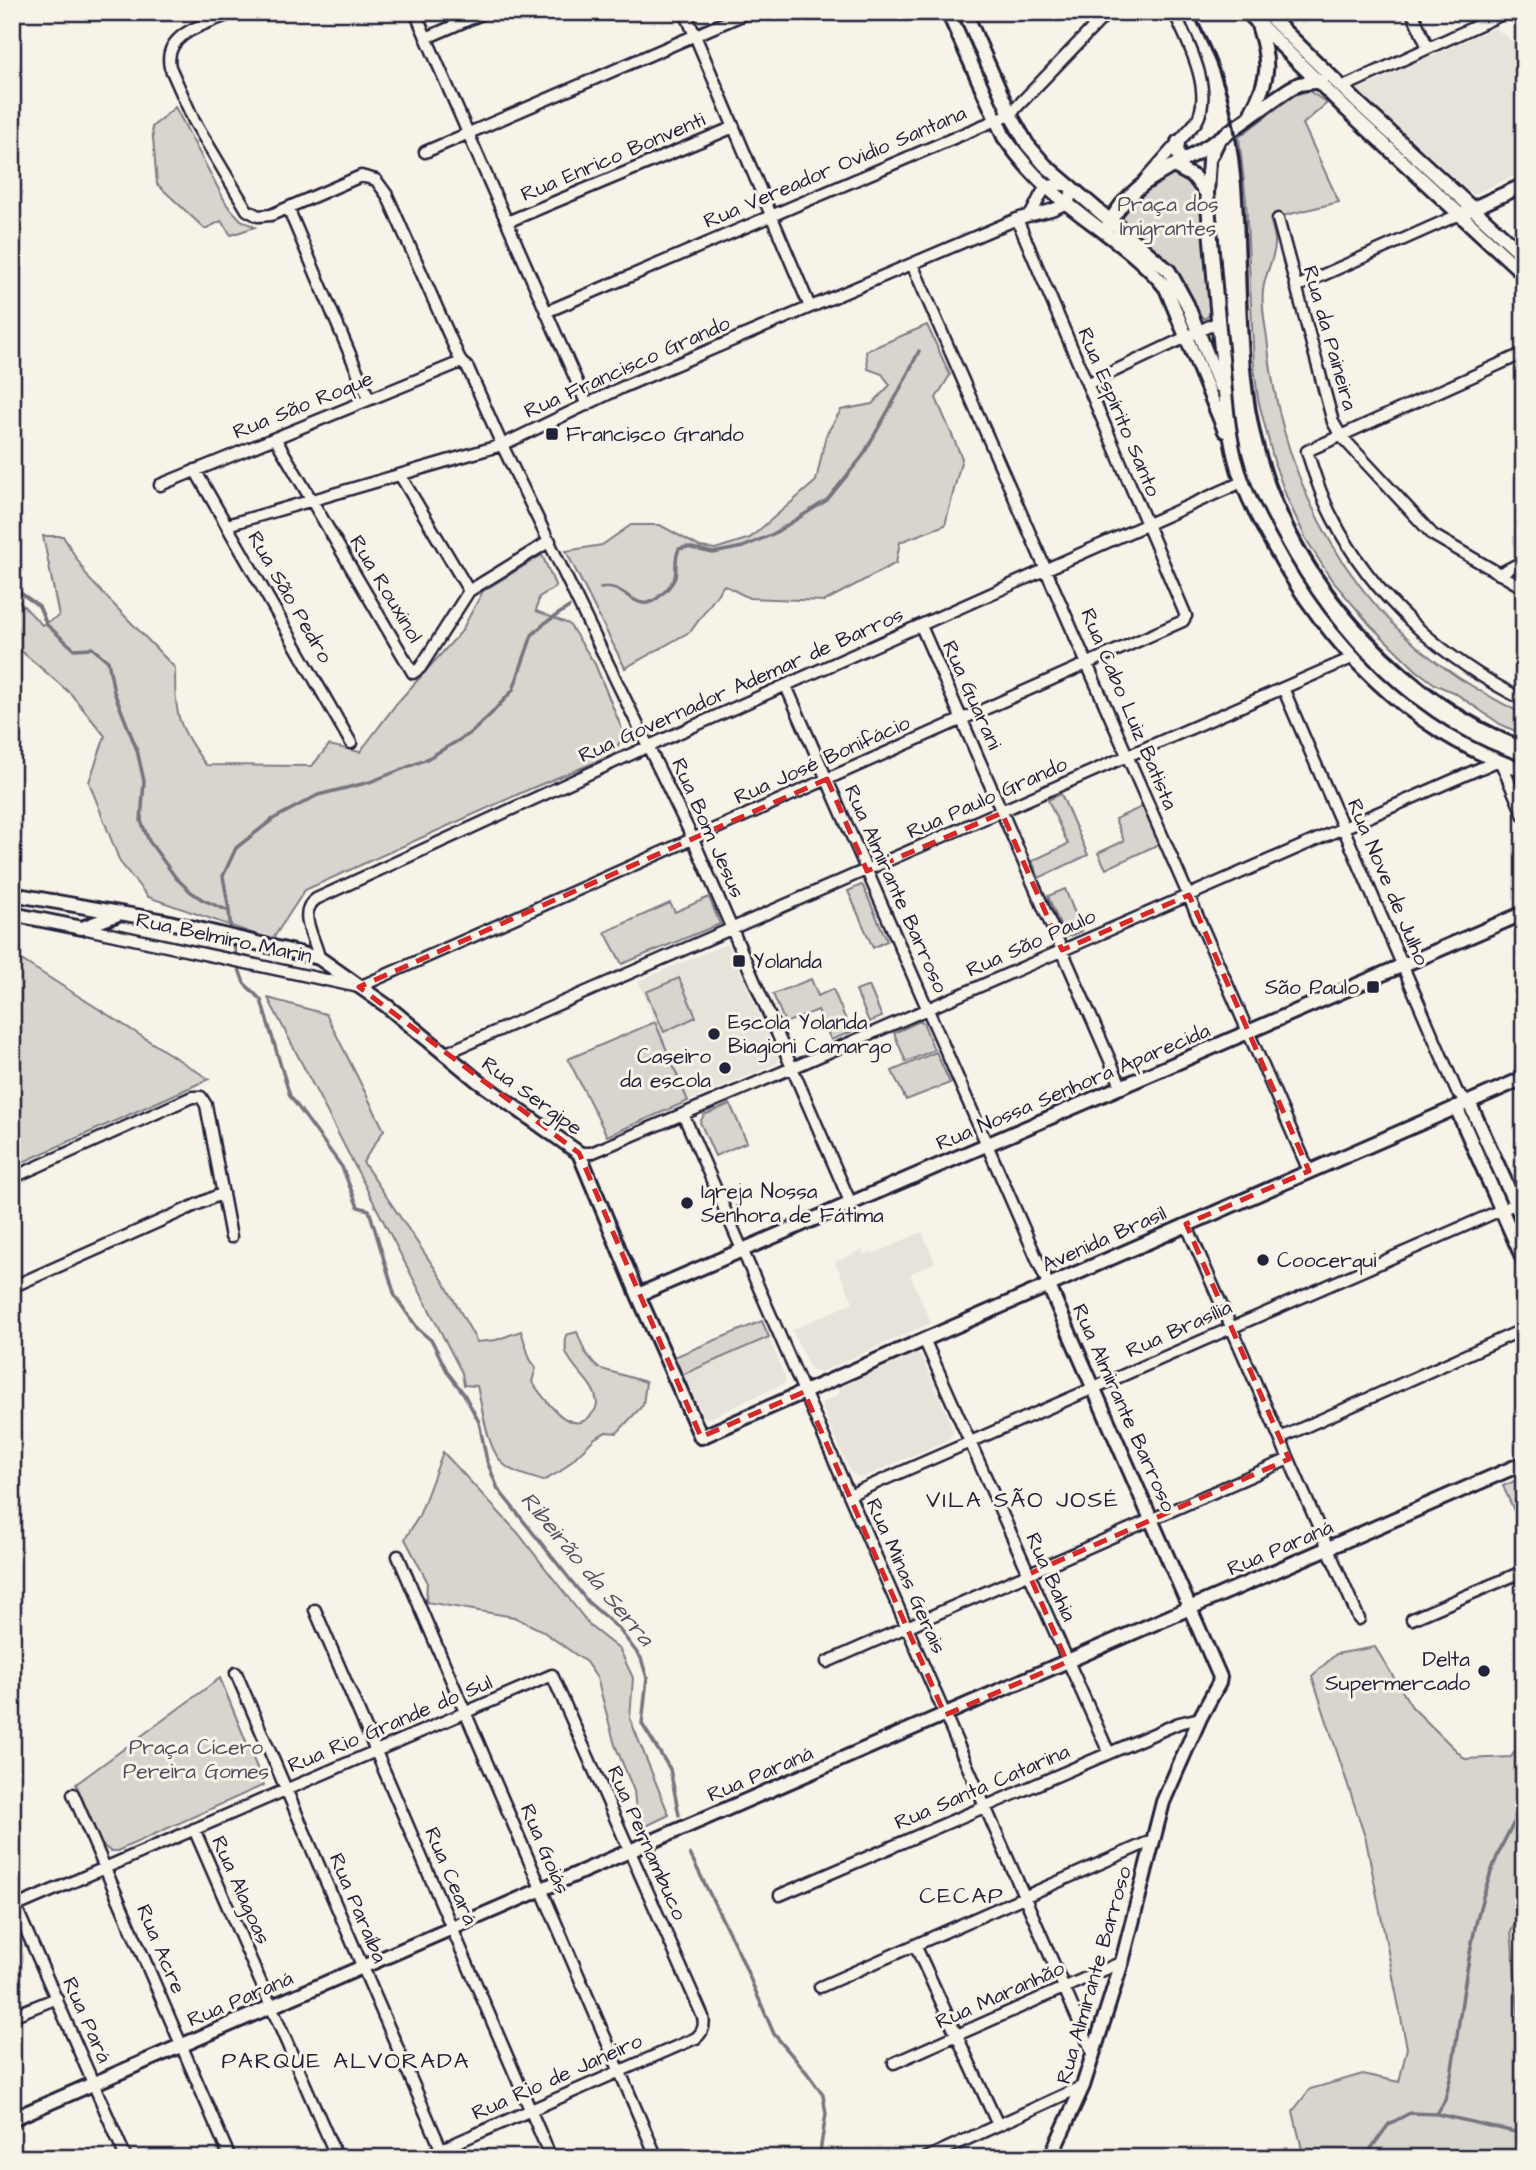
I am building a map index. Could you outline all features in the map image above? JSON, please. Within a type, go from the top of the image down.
[{"type":"street","points":[[235,12],[182,34],[170,48],[170,67],[194,121],[247,210],[263,217],[288,208],[369,399]]},
{"type":"street","points":[[415,12],[587,405]]},
{"type":"street","points":[[426,38],[486,12]]},
{"type":"street","points":[[685,12],[810,307]]},
{"type":"street","points":[[425,152],[749,12]]},
{"type":"street","name":"Rua Vereador Ovidio Santana","points":[[546,312],[1010,114],[1108,12]]},
{"type":"street","points":[[1106,234],[1123,200],[1144,181],[1196,122],[1202,110],[1196,62],[1174,12]]},
{"type":"street","points":[[1412,12],[1428,48]]},
{"type":"street","points":[[1341,88],[1507,12]]},
{"type":"street","points":[[1226,399],[1193,334],[1166,288],[1149,269],[1047,187],[1015,153],[996,120],[951,18],[968,14],[1018,131],[1037,157],[1169,271],[1181,290],[1193,334],[1242,482],[1256,515],[1296,585],[1320,620],[1352,658],[1412,711],[1463,744],[1499,762],[1524,770]]},
{"type":"street","points":[[1260,16],[1458,215],[1524,274]]},
{"type":"street","points":[[1250,114],[1261,94],[1268,71],[1260,16]]},
{"type":"street","points":[[1144,181],[1218,139],[1250,114],[1299,84],[1323,78],[1341,88],[1524,256]]},
{"type":"street","name":"Rua Enrico Bonventi","points":[[507,222],[734,127]]},
{"type":"street","points":[[1218,139],[1209,160],[1207,194],[1233,451]]},
{"type":"street","points":[[1178,142],[1178,164],[1194,177],[1207,194]]},
{"type":"street","name":"Rua Bom Jesus","points":[[288,208],[361,176],[376,180],[387,195],[461,362],[468,368],[502,446],[693,839],[851,1204]]},
{"type":"street","points":[[1031,214],[1047,187],[1055,184],[1071,186]]},
{"type":"street","points":[[1296,287],[1524,185]]},
{"type":"street","points":[[1067,202],[1071,186]]},
{"type":"street","points":[[1097,209],[1123,200]]},
{"type":"street","name":"Rua Francisco Grando","points":[[227,525],[502,446],[622,387],[1017,219],[1067,202]]},
{"type":"street","name":"Rua Espírito Santo","points":[[1017,219],[1185,619]]},
{"type":"street","name":"Rua da Paineira","points":[[1278,219],[1333,422],[1341,436],[1433,535],[1524,588]]},
{"type":"street","name":"Rua Cabo Luiz Batista","points":[[912,264],[1048,569],[1309,1171]]},
{"type":"street","points":[[1087,384],[1218,322]]},
{"type":"street","points":[[1524,353],[1307,451],[1331,516],[1347,543],[1389,600],[1419,630],[1461,664],[1524,700]]},
{"type":"street","name":"Rua São Roque","points":[[160,485],[461,362]]},
{"type":"street","points":[[275,438],[312,501]]},
{"type":"street","name":"Rua São Pedro","points":[[195,470],[351,743]]},
{"type":"street","points":[[400,475],[469,592]]},
{"type":"street","name":"Rua Governador Ademar de Barros","points":[[319,958],[306,912],[316,899],[649,746],[1242,482]]},
{"type":"street","name":"Rua Rouxinol","points":[[312,501],[413,673],[421,668],[469,592],[550,541]]},
{"type":"street","points":[[1499,574],[1524,561]]},
{"type":"street","name":"Rua José Bonifácio","points":[[359,987],[1185,619]]},
{"type":"street","name":"Rua Guarani","points":[[921,626],[1122,1087]]},
{"type":"street","name":"Rua Paulo Grando","points":[[444,1054],[1002,813],[1352,658]]},
{"type":"street","name":"Rua Almirante Barroso","points":[[786,686],[1220,1677],[1163,1802],[1122,1962],[1083,2086],[1050,2158]]},
{"type":"street","name":"Rua Nove de Julho","points":[[1283,688],[1457,1091],[1469,1101]]},
{"type":"street","points":[[1499,762],[1524,816]]},
{"type":"street","name":"Rua São Paulo","points":[[579,1153],[591,1153],[792,1068],[1499,762]]},
{"type":"street","name":"Rua Belmiro Marin","points":[[12,894],[118,914]]},
{"type":"street","name":"Rua Nossa Senhora Aparecida","points":[[638,1295],[1524,913]]},
{"type":"street","name":"Rua Belmiro Marin","points":[[12,914],[359,987]]},
{"type":"street","points":[[118,914],[165,921],[319,958]]},
{"type":"street","name":"Rua Belmiro Marin","points":[[82,928],[118,914]]},
{"type":"street","name":"Rua Sergipe","points":[[319,958],[387,1006],[478,1081],[579,1153],[701,1437]]},
{"type":"street","name":"Avenida Brasil","points":[[701,1437],[1524,1078]]},
{"type":"street","name":"Rua Nove de Julho","points":[[1456,1107],[1457,1091]]},
{"type":"street","points":[[12,1178],[192,1097],[201,1097],[206,1105],[231,1237]]},
{"type":"street","points":[[1469,1101],[1519,1201],[1524,1223]]},
{"type":"street","points":[[1456,1107],[1524,1261]]},
{"type":"street","name":"Rua Minas Gerais","points":[[683,1114],[1093,2054]]},
{"type":"street","points":[[12,1287],[223,1193]]},
{"type":"street","name":"Rua Brasília","points":[[849,1494],[1519,1201]]},
{"type":"street","points":[[1186,1224],[1359,1619]]},
{"type":"street","points":[[1280,1438],[1524,1329]]},
{"type":"street","name":"Rua Bahia","points":[[925,1339],[1109,1754]]},
{"type":"street","points":[[827,1662],[1289,1459]]},
{"type":"street","name":"Rua Paraná","points":[[12,2119],[1524,1463]]},
{"type":"street","name":"Rua Goiás","points":[[398,1556],[657,2158]]},
{"type":"street","points":[[1412,1619],[1524,1571]]},
{"type":"street","name":"Rua Ceará","points":[[315,1610],[551,2158]]},
{"type":"street","name":"Rua Paraíba","points":[[236,1673],[443,2153]]},
{"type":"street","name":"Rua Rio Grande do Sul","points":[[14,1904],[105,1868],[552,1675]]},
{"type":"street","name":"Rua Pernambuco","points":[[552,1675],[703,2017],[704,2027]]},
{"type":"street","name":"Rua Santa Catarina","points":[[780,1895],[1179,1723],[1200,1718]]},
{"type":"street","name":"Rua Acre","points":[[73,1794],[230,2158]]},
{"type":"street","name":"Rua Alagoas","points":[[194,1829],[337,2158]]},
{"type":"street","points":[[820,1987],[1153,1840]]},
{"type":"street","name":"Rua Pará","points":[[14,1904],[126,2158]]},
{"type":"street","points":[[915,1945],[998,2125]]},
{"type":"street","name":"Rua Maranhão","points":[[894,2063],[1122,1962]]},
{"type":"street","points":[[12,2016],[57,1998]]},
{"type":"street","name":"Rua Rio de Janeiro","points":[[421,2158],[443,2153],[531,2110],[696,2038],[704,2027]]},
{"type":"street","points":[[926,2158],[1083,2086]]},
{"type":"highlighted area","points":[[827,779],[867,871],[1002,813],[1062,950],[1189,895],[1309,1171],[1186,1224],[1289,1459],[1029,1574],[1067,1662],[945,1715],[804,1392],[701,1437],[579,1153],[359,987]]},
{"type":"shaded area","points":[[1495,27],[1524,51],[1524,171],[1473,195],[1357,90]]},
{"type":"shaded area","name":"Escola Yolanda Biagioni Camargo","points":[[729,945],[779,1060],[778,1063],[688,1101],[638,981]]},
{"type":"shaded area","points":[[922,1232],[935,1262],[910,1274],[931,1323],[820,1372],[814,1371],[792,1330],[853,1302],[835,1262],[862,1250],[864,1255],[871,1252],[873,1254]]},
{"type":"shaded area","points":[[769,1337],[785,1383],[705,1418],[682,1375]]},
{"type":"shaded area","points":[[917,1353],[921,1355],[953,1434],[947,1440],[864,1477],[856,1476],[850,1471],[821,1406],[823,1402],[838,1395],[841,1387]]},
{"type":"green space","points":[[1309,91],[1327,103],[1303,124],[1339,202],[1270,219],[1275,245],[1264,285],[1263,309],[1275,392],[1288,444],[1307,495],[1331,542],[1360,586],[1395,626],[1436,662],[1482,692],[1524,714],[1524,735],[1500,724],[1455,693],[1436,685],[1416,670],[1371,626],[1331,579],[1306,539],[1275,465],[1258,399],[1254,366],[1246,200],[1239,137],[1294,95]]},
{"type":"green space","points":[[175,107],[227,205],[241,220],[255,227],[231,235],[221,221],[205,229],[157,184],[152,127]]},
{"type":"green space","name":"Praça dos Imigrantes","points":[[1178,174],[1189,178],[1199,192],[1210,314],[1205,319],[1196,309],[1175,268],[1127,225],[1123,217],[1132,203],[1146,190],[1170,175]]},
{"type":"green space","points":[[927,325],[950,375],[936,398],[962,458],[945,525],[900,542],[896,563],[825,601],[749,598],[724,585],[691,631],[625,668],[566,551],[602,545],[631,525],[660,525],[700,547],[715,549],[750,538],[816,481],[826,435],[841,410],[872,404],[890,385],[882,374],[868,369],[866,351]]},
{"type":"green space","points":[[43,536],[63,536],[89,579],[175,668],[177,709],[183,730],[206,765],[312,766],[329,745],[360,752],[397,703],[461,632],[483,591],[542,555],[556,587],[539,597],[536,611],[569,624],[595,664],[624,734],[613,755],[532,788],[305,890],[272,940],[148,897],[120,862],[89,782],[105,736],[71,694],[19,649],[12,638],[12,594],[42,625],[59,616]]},
{"type":"green space","points":[[1061,794],[1088,855],[1039,878],[1032,861],[1068,844],[1048,800]]},
{"type":"green space","points":[[1144,806],[1161,843],[1106,869],[1098,853],[1124,841],[1115,819]]},
{"type":"green space","points":[[861,885],[887,941],[873,948],[848,891]]},
{"type":"green space","points":[[1065,889],[1082,931],[1065,938],[1048,896]]},
{"type":"green space","points":[[709,897],[720,924],[622,964],[605,932],[670,903],[675,912]]},
{"type":"green space","points":[[12,954],[209,1079],[12,1167]]},
{"type":"green space","points":[[679,978],[696,1017],[664,1032],[646,992]]},
{"type":"green space","points":[[811,979],[818,996],[833,989],[851,1032],[831,1040],[818,1010],[785,1023],[773,994]]},
{"type":"green space","points":[[869,986],[882,1017],[869,1022],[856,991]]},
{"type":"green space","points":[[268,998],[326,1014],[384,1130],[363,1162],[444,1282],[477,1342],[496,1340],[521,1331],[530,1359],[536,1368],[532,1382],[557,1413],[573,1422],[581,1422],[589,1417],[596,1409],[597,1403],[592,1389],[569,1359],[566,1352],[566,1335],[577,1332],[585,1352],[598,1368],[646,1382],[643,1405],[617,1433],[606,1432],[595,1438],[561,1471],[543,1481],[515,1472],[500,1461],[490,1442],[477,1386],[464,1385],[462,1373]]},
{"type":"green space","points":[[655,1022],[688,1101],[607,1136],[568,1059]]},
{"type":"green space","points":[[923,1022],[934,1050],[906,1062],[894,1033]]},
{"type":"green space","points":[[936,1052],[950,1083],[906,1100],[892,1071]]},
{"type":"green space","points":[[730,1104],[747,1142],[715,1156],[700,1122],[704,1115]]},
{"type":"green space","points":[[762,1321],[769,1337],[682,1375],[674,1357]]},
{"type":"green space","points":[[443,1452],[518,1533],[591,1627],[620,1650],[633,1678],[630,1719],[669,1815],[638,1830],[634,1791],[615,1745],[597,1678],[586,1662],[541,1630],[514,1617],[426,1602],[427,1581],[405,1539],[419,1516]]},
{"type":"green space","points":[[1524,1477],[1524,1523],[1520,1524],[1503,1486]]},
{"type":"green space","points":[[1375,1647],[1412,1707],[1465,1759],[1511,1757],[1524,1738],[1524,1904],[1511,1932],[1524,2074],[1524,2158],[1304,2158],[1293,2111],[1310,2089],[1363,2074],[1399,2082],[1407,2048],[1366,1840],[1312,1676],[1336,1654]]},
{"type":"green space","name":"Praça Cícero Pereira Gomes","points":[[220,1678],[264,1785],[117,1851],[110,1851],[101,1844],[76,1784]]},
{"type":"waterway","points":[[601,588],[618,590],[638,602],[652,601],[665,591],[674,579],[679,549],[687,547],[713,553],[743,547],[773,534],[827,500],[862,457],[919,351]]},
{"type":"waterway","name":"Ribeirão da Serra","points":[[12,587],[39,606],[47,625],[74,649],[92,648],[108,661],[114,692],[137,750],[144,781],[141,821],[149,841],[176,878],[191,892],[229,911],[231,932]]},
{"type":"waterway","points":[[229,910],[223,876],[236,848],[273,819],[318,795],[370,782],[425,760],[471,733],[513,690],[532,635],[569,607]]},
{"type":"waterway","name":"Ribeirão da Serra","points":[[233,940],[244,983],[261,1000],[290,1096],[342,1167],[358,1207],[369,1210],[395,1296],[418,1329],[432,1341],[448,1373],[464,1394],[479,1422],[487,1461],[498,1489],[588,1602],[618,1628],[641,1658],[647,1678],[642,1724],[670,1769],[679,1815]]},
{"type":"waterway","points":[[1437,2114],[1445,2100],[1451,2075],[1473,1936],[1482,1902],[1492,1868],[1524,1807]]},
{"type":"waterway","name":"Ribeirão da Serra","points":[[690,1854],[740,1955],[774,2034],[823,2095],[826,2114],[819,2158]]},
{"type":"waterway","points":[[1364,2158],[1389,2124],[1410,2113],[1437,2114],[1524,2134]]},
{"type":"railway","points":[[1193,12],[1220,74],[1235,134],[1241,173],[1248,331],[1256,410],[1271,472],[1296,530],[1311,558],[1348,609],[1403,666],[1460,709],[1524,741]]},
{"type":"place","name":"Francisco Grando","points":[[552,434]]},
{"type":"place","name":"Yolanda","points":[[739,961]]},
{"type":"place","name":"São Paulo","points":[[1373,987]]},
{"type":"place","name":"Escola Yolanda Biagioni Camargo","points":[[714,1034]]},
{"type":"place","name":"Caseiro da escola","points":[[725,1068]]},
{"type":"place","name":"Igreja Nossa Senhora de Fátima","points":[[687,1203]]},
{"type":"place","name":"Coocerqui","points":[[1263,1260]]},
{"type":"place","name":"Delta Supermercado","points":[[1484,1671]]},
{"type":"district","name":"VILA SÃO JOSÉ","points":[[1023,1500]]},
{"type":"district","name":"CECAP","points":[[962,1896]]},
{"type":"district","name":"PARQUE ALVORADA","points":[[346,2061]]}]
